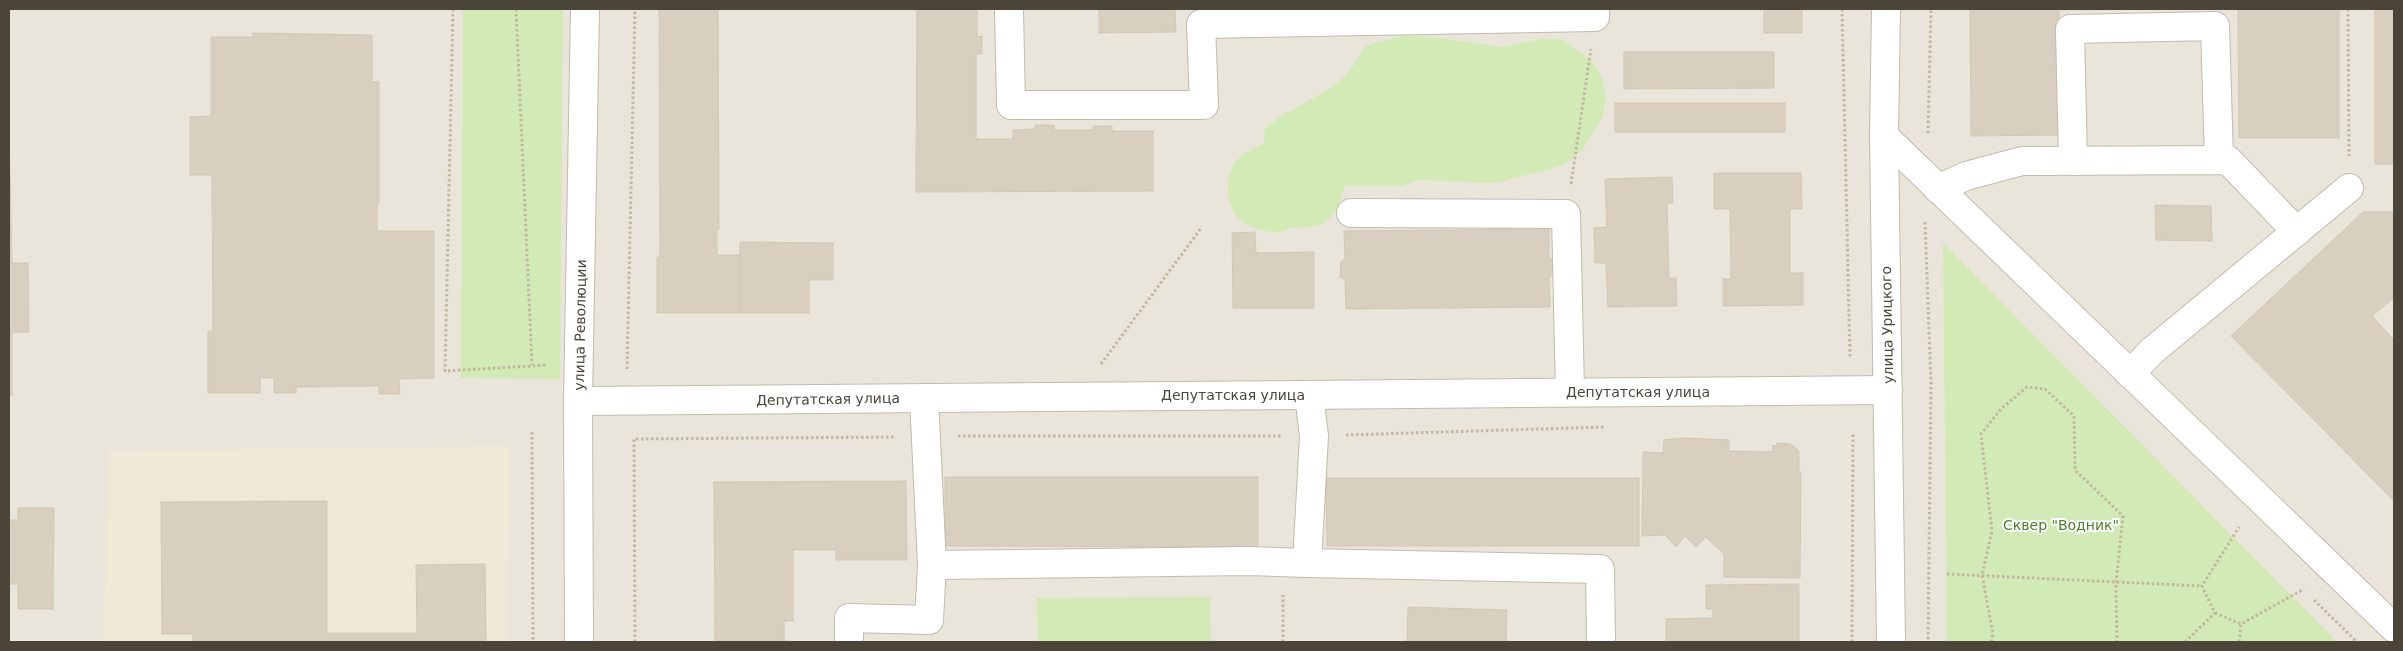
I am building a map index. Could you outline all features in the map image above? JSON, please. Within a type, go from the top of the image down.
[{"type":"street","name":"улица Революции","points":[[578,642],[578,401],[585,9]]},
{"type":"street","points":[[1009,9],[1011,105],[1204,104],[1201,24],[1595,13]]},
{"type":"street","name":"улица Урицкого","points":[[1886,9],[1884,136],[1891,642]]},
{"type":"street","points":[[2073,161],[2070,29],[2216,26],[2219,159]]},
{"type":"street","points":[[1884,136],[2394,628]]},
{"type":"street","points":[[1938,189],[1966,176],[2022,161],[2228,160],[2296,232]]},
{"type":"street","points":[[2130,374],[2152,351],[2349,188]]},
{"type":"street","points":[[1352,213],[1566,214],[1570,392]]},
{"type":"street","name":"Депутатская улица","points":[[578,401],[1888,390]]},
{"type":"street","points":[[1295,563],[1314,436],[1309,395]]},
{"type":"street","points":[[848,642],[849,618],[929,620],[932,565],[924,398]]},
{"type":"street","points":[[932,565],[1248,561],[1600,569],[1601,642]]},
{"type":"path","points":[[453,9],[445,371],[532,365],[516,9]]},
{"type":"path","points":[[627,375],[635,9]]},
{"type":"path","points":[[1842,9],[1850,358]]},
{"type":"path","points":[[1927,139],[1931,9]]},
{"type":"path","points":[[2348,9],[2349,188]]},
{"type":"path","points":[[1566,214],[1595,13]]},
{"type":"path","points":[[1925,218],[1931,384],[1928,642]]},
{"type":"path","points":[[1100,366],[1202,227]]},
{"type":"path","points":[[1991,642],[1993,634],[1982,575],[1992,531],[1980,434],[2001,409],[2027,387],[2045,389],[2074,416],[2075,470],[2123,516],[2116,582],[2117,642]]},
{"type":"path","points":[[635,642],[634,439],[927,436],[1314,436],[1613,427]]},
{"type":"path","points":[[1852,642],[1853,430]]},
{"type":"path","points":[[532,432],[532,642]]},
{"type":"path","points":[[2202,586],[2239,527]]},
{"type":"path","points":[[1283,642],[1295,563]]},
{"type":"path","points":[[1947,574],[2202,586]]},
{"type":"path","points":[[2202,586],[2215,614],[2241,624]]},
{"type":"path","points":[[2241,624],[2304,589]]},
{"type":"path","points":[[2185,642],[2215,614]]},
{"type":"path","points":[[2239,642],[2241,624]]},
{"type":"shaded area","points":[[9,9],[2394,9],[2394,642],[9,642]]},
{"type":"shaded area","points":[[510,446],[508,642],[104,642],[109,451]]},
{"type":"green space","points":[[463,9],[563,9],[560,379],[461,378]]},
{"type":"green space","points":[[1403,36],[1423,36],[1503,47],[1542,39],[1561,39],[1592,61],[1602,78],[1606,98],[1603,116],[1583,149],[1567,163],[1550,169],[1495,183],[1418,180],[1402,186],[1345,186],[1338,207],[1330,218],[1319,225],[1311,227],[1273,232],[1248,225],[1241,220],[1236,215],[1230,202],[1228,179],[1233,166],[1239,159],[1264,143],[1265,128],[1315,98],[1343,78],[1366,46]]},
{"type":"green space","name":"Сквер \"Водник\"","points":[[1943,243],[2337,642],[1947,642]]},
{"type":"green space","points":[[1210,597],[1211,642],[1038,642],[1037,598]]},
{"type":"building","points":[[659,9],[718,9],[719,229],[717,229],[717,255],[740,255],[740,313],[657,313],[657,257],[660,257]]},
{"type":"building","points":[[917,9],[977,9],[977,37],[982,36],[982,54],[976,54],[976,139],[1013,139],[1013,130],[1035,129],[1035,125],[1054,125],[1054,130],[1093,130],[1093,126],[1112,126],[1112,131],[1153,131],[1153,191],[916,192]]},
{"type":"building","points":[[1099,9],[1175,9],[1176,32],[1099,33]]},
{"type":"building","points":[[1764,9],[1802,9],[1802,33],[1764,33]]},
{"type":"building","points":[[1970,9],[2185,9],[2059,10],[2060,135],[1971,136]]},
{"type":"building","points":[[2238,9],[2339,9],[2339,138],[2239,138]]},
{"type":"building","points":[[2375,9],[2394,9],[2394,164],[2375,164]]},
{"type":"building","points":[[253,33],[372,35],[372,82],[379,81],[379,204],[377,204],[377,231],[434,231],[434,378],[399,379],[400,394],[379,394],[379,386],[296,387],[296,393],[274,393],[274,378],[260,378],[260,393],[208,393],[208,331],[213,331],[212,175],[190,175],[190,117],[211,116],[211,37],[253,37]]},
{"type":"building","points":[[1624,52],[1774,52],[1774,88],[1624,89]]},
{"type":"building","points":[[1615,103],[1785,103],[1785,132],[1615,132]]},
{"type":"building","points":[[9,135],[12,263],[28,263],[29,332],[12,332],[12,395],[9,395]]},
{"type":"building","points":[[1714,173],[1801,173],[1802,209],[1790,209],[1790,273],[1803,273],[1803,305],[1723,306],[1723,279],[1731,279],[1730,209],[1714,209]]},
{"type":"building","points":[[1672,177],[1673,203],[1667,203],[1669,278],[1676,278],[1677,306],[1608,307],[1606,263],[1595,263],[1594,228],[1607,227],[1605,179]]},
{"type":"building","points":[[2155,205],[2211,206],[2212,241],[2156,240]]},
{"type":"building","points":[[2363,212],[2394,212],[2394,298],[2372,316],[2394,340],[2394,501],[2231,336]]},
{"type":"building","points":[[1549,229],[1549,257],[1555,261],[1555,274],[1549,277],[1550,307],[1346,309],[1345,280],[1340,277],[1341,262],[1345,259],[1344,231]]},
{"type":"building","points":[[1255,232],[1256,253],[1314,252],[1314,308],[1233,308],[1232,233]]},
{"type":"building","points":[[740,242],[833,243],[833,280],[809,280],[809,313],[740,313]]},
{"type":"building","points":[[1684,438],[1729,440],[1729,451],[1772,452],[1773,445],[1776,446],[1777,443],[1790,444],[1796,448],[1799,452],[1799,472],[1801,472],[1800,578],[1724,577],[1724,554],[1706,537],[1696,547],[1685,536],[1676,547],[1665,535],[1642,536],[1643,452],[1663,453],[1664,440]]},
{"type":"building","points":[[945,477],[1258,477],[1258,547],[945,546]]},
{"type":"building","points":[[1326,478],[1639,478],[1639,546],[1327,546]]},
{"type":"building","points":[[906,481],[907,560],[836,560],[836,550],[793,550],[793,621],[784,621],[784,641],[793,642],[715,642],[714,482]]},
{"type":"building","points":[[327,501],[327,633],[417,633],[416,565],[485,564],[486,642],[193,642],[193,634],[162,634],[161,502]]},
{"type":"building","points":[[18,508],[54,508],[53,609],[18,609],[18,584],[9,584],[9,520],[18,520]]},
{"type":"building","points":[[1799,584],[1799,642],[1666,642],[1666,619],[1713,618],[1713,609],[1706,609],[1706,585]]},
{"type":"building","points":[[1408,607],[1507,610],[1506,642],[1407,642]]}]
